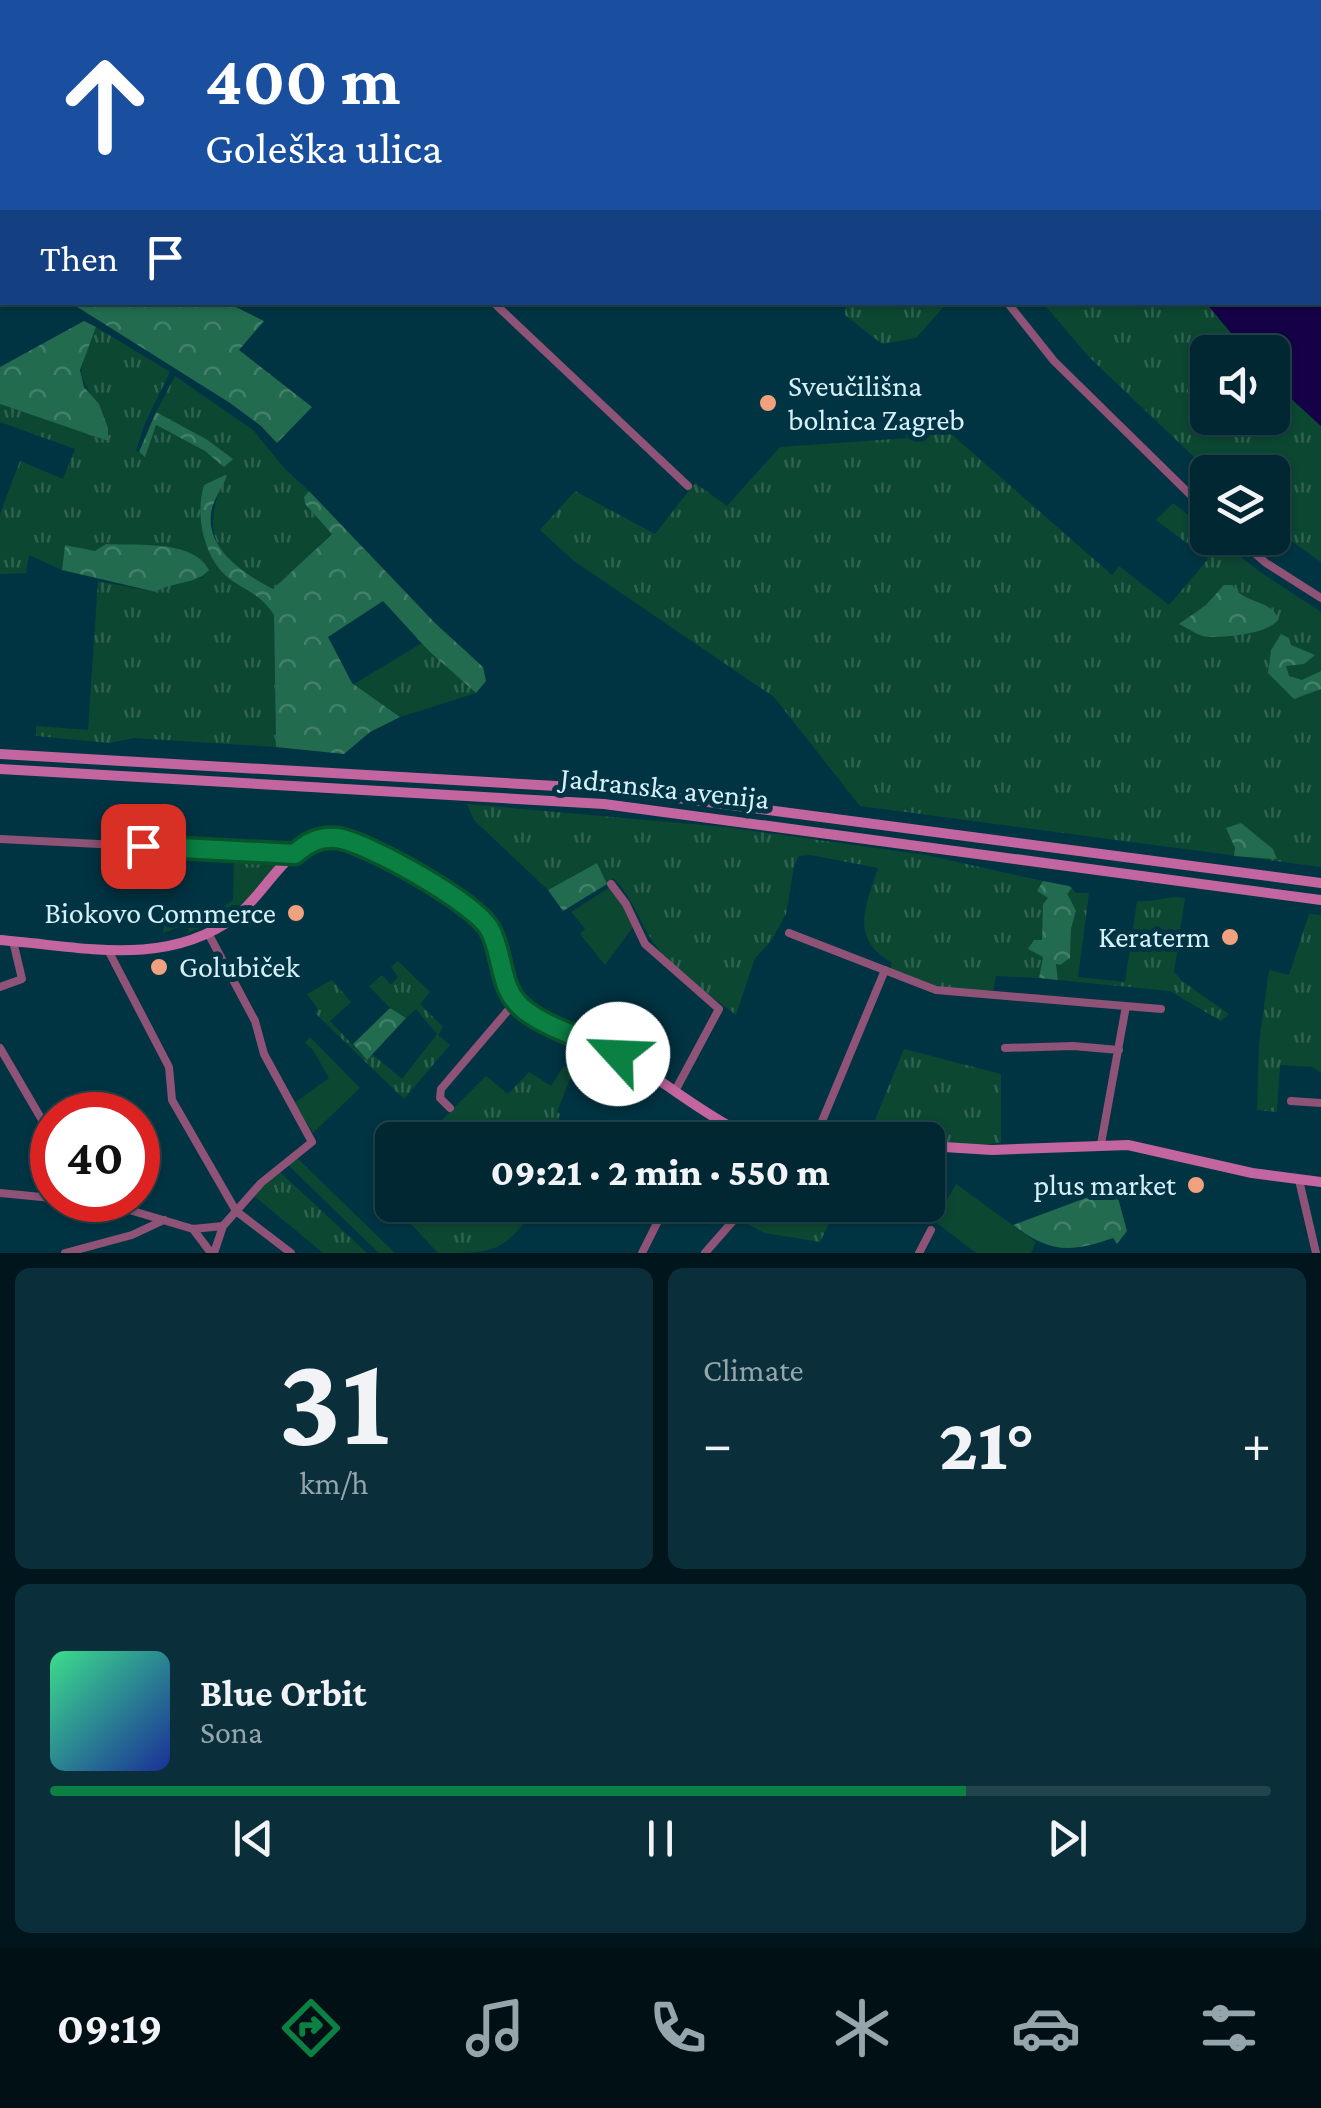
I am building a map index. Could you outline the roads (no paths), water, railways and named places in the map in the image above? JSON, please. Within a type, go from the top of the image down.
[{"type":"main road","name":"Jadranska avenija","points":[[0,754],[609,789],[1321,883]]},
{"type":"main road","name":"Jadranska avenija","points":[[0,769],[622,806],[1321,900]]},
{"type":"main road","points":[[0,940],[109,952],[162,946],[208,933],[250,904],[303,846],[321,839],[348,841],[467,905],[491,930],[507,989],[540,1019],[618,1054],[724,1122]]},
{"type":"main road","points":[[945,1147],[992,1150],[1101,1144],[1154,1149],[1252,1174],[1321,1182]]},
{"type":"street","points":[[495,305],[688,486]]},
{"type":"street","points":[[1009,305],[1054,361],[1190,494]]},
{"type":"street","points":[[1258,555],[1321,598]]},
{"type":"street","points":[[0,839],[295,854]]},
{"type":"street","points":[[611,884],[646,944],[719,1008],[675,1091]]},
{"type":"street","points":[[193,1229],[213,1253],[223,1226],[261,1182],[312,1142],[264,1054],[255,1022],[208,933]]},
{"type":"street","points":[[788,933],[936,990],[1162,1009]]},
{"type":"street","points":[[0,987],[22,979],[13,941]]},
{"type":"street","points":[[109,952],[169,1067],[172,1100],[236,1211],[291,1253]]},
{"type":"street","points":[[822,1122],[885,970]]},
{"type":"street","points":[[450,1108],[440,1098],[440,1089],[516,1001]]},
{"type":"street","points":[[1101,1144],[1126,1006]]},
{"type":"street","points":[[1005,1048],[1073,1046],[1119,1050]]},
{"type":"street","points":[[0,1048],[30,1099]]},
{"type":"street","points":[[1291,1101],[1321,1103]]},
{"type":"street","points":[[1299,1180],[1316,1253]]},
{"type":"street","points":[[0,1193],[30,1196]]},
{"type":"street","points":[[160,1219],[193,1229],[223,1226]]},
{"type":"street","points":[[65,1253],[132,1235],[164,1220]]},
{"type":"street","points":[[642,1253],[658,1222]]},
{"type":"street","points":[[712,1251],[734,1222]]},
{"type":"street","points":[[919,1253],[931,1230]]},
{"type":"place","name":"Sveučilišna bolnica Zagreb","points":[[768,403]]},
{"type":"place","name":"Biokovo Commerce","points":[[296,913]]},
{"type":"place","name":"Keraterm","points":[[1230,937]]},
{"type":"place","name":"Golubiček","points":[[159,967]]},
{"type":"place","name":"plus market","points":[[1196,1185]]}]
